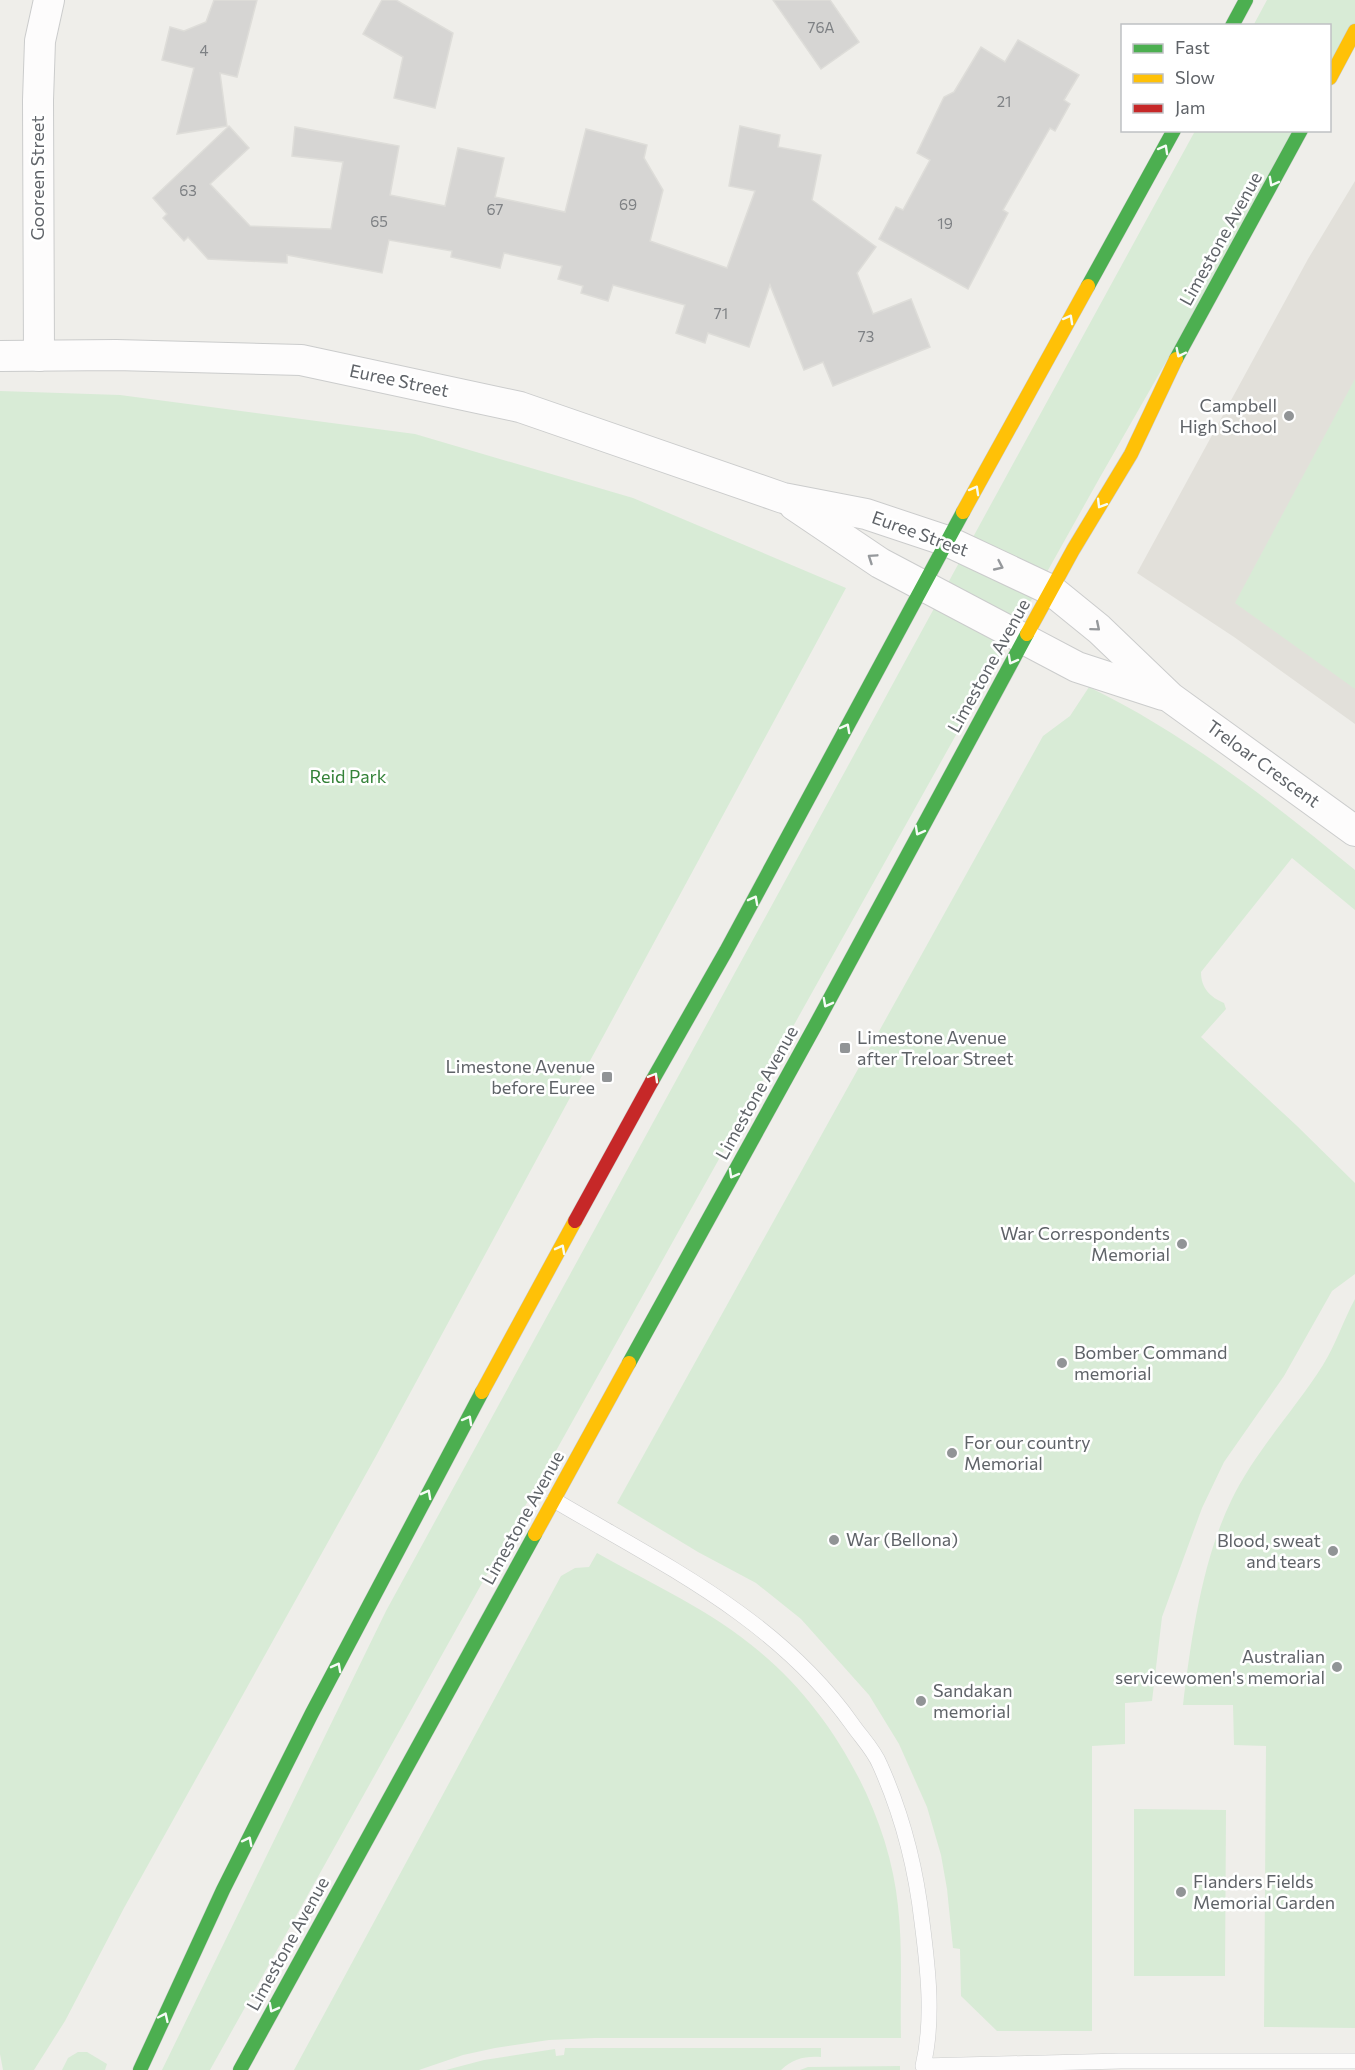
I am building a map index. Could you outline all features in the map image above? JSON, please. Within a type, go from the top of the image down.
[{"type":"main road","points":[[1233,24],[1246,0]]},
{"type":"main road","points":[[1331,74],[1355,31]]},
{"type":"main road","points":[[140,2070],[223,1890],[312,1713],[434,1482],[639,1103],[732,941],[947,541],[1173,132]]},
{"type":"main road","name":"Limestone Avenue","points":[[240,2070],[815,1026],[1051,590],[1131,454],[1180,352],[1300,132]]},
{"type":"street","name":"Gooreen Street","points":[[39,356],[40,41],[49,0]]},
{"type":"street","name":"Euree Street","points":[[0,356],[116,355],[301,360],[520,407],[783,498],[866,514],[947,541],[1051,590]]},
{"type":"street","name":"Euree Street","points":[[783,498],[880,563],[1024,639]]},
{"type":"street","name":"Treloar Crescent","points":[[1051,590],[1099,629],[1171,698],[1355,831]]},
{"type":"street","name":"Treloar Crescent","points":[[1024,639],[1077,667],[1171,698]]},
{"type":"lane","points":[[554,1500],[616,1534],[728,1603],[769,1634],[842,1710],[880,1762],[903,1827],[919,1890],[926,1953],[928,2019],[927,2050],[922,2068],[1121,2061],[1355,2061]]},
{"type":"shaded area","name":"Campbell High School","points":[[1355,181],[1355,724],[1234,637],[1137,573],[1308,259]]},
{"type":"green space","points":[[1267,0],[1355,0],[1355,31],[1331,73],[1331,24],[1254,24]]},
{"type":"green space","points":[[1194,132],[1297,132],[1099,479],[210,2070],[162,2070],[386,1611]]},
{"type":"green space","points":[[1355,379],[1355,689],[1235,603]]},
{"type":"green space","name":"Reid Park","points":[[0,391],[120,395],[415,434],[633,498],[846,588],[376,1456],[124,1908],[65,2021],[34,2070],[3,2070],[0,2054]]},
{"type":"green space","points":[[1089,687],[1160,726],[1194,748],[1292,819],[1355,870],[1355,910],[1292,858],[1201,972],[1207,991],[1224,1003],[1226,1009],[1201,1037],[1355,1183],[1355,1274],[1332,1291],[1284,1376],[1224,1462],[1202,1508],[1162,1617],[1152,1701],[1125,1703],[1125,1744],[1092,1746],[1092,2031],[997,2031],[961,1996],[960,1949],[953,1948],[941,1855],[927,1807],[899,1744],[869,1695],[801,1619],[756,1583],[698,1552],[617,1503],[1043,736],[1070,716]]},
{"type":"green space","points":[[1355,1299],[1355,2028],[1264,2027],[1266,1746],[1234,1745],[1233,1705],[1183,1705],[1199,1601],[1221,1524],[1251,1465],[1323,1365]]},
{"type":"green space","points":[[597,1553],[681,1599],[741,1637],[786,1676],[833,1734],[853,1766],[869,1800],[883,1835],[892,1871],[898,1906],[900,1939],[901,2038],[549,2040],[463,2055],[419,2070],[294,2070],[561,1576],[575,1568],[589,1567]]},
{"type":"green space","points":[[1134,1809],[1226,1810],[1225,1976],[1134,1976]]},
{"type":"green space","points":[[565,2048],[821,2048],[821,2057],[799,2059],[781,2070],[446,2070],[484,2060],[555,2049],[556,2056],[564,2055]]},
{"type":"green space","points":[[78,2052],[87,2052],[107,2064],[105,2070],[62,2070],[68,2058]]},
{"type":"green space","points":[[900,2066],[900,2070],[800,2070],[808,2067]]},
{"type":"building","points":[[214,0],[257,0],[237,77],[220,73],[227,126],[177,134],[194,68],[162,60],[170,27],[184,31],[206,22]]},
{"type":"building","points":[[382,0],[396,0],[453,33],[435,108],[394,98],[403,57],[363,34]]},
{"type":"building","points":[[773,0],[830,0],[859,42],[821,69]]},
{"type":"building","points":[[1018,40],[1079,75],[1064,100],[1070,104],[1055,131],[1050,128],[1003,210],[1008,213],[968,289],[879,239],[896,207],[903,210],[930,160],[917,153],[944,97],[954,92],[981,47],[1005,62]]},
{"type":"building","points":[[229,126],[249,148],[210,184],[250,226],[331,229],[343,162],[292,156],[295,127],[399,146],[390,195],[445,206],[458,148],[504,158],[495,197],[565,212],[586,129],[647,145],[644,158],[663,190],[650,241],[727,268],[755,191],[729,186],[740,126],[780,135],[778,147],[821,155],[812,200],[876,247],[857,273],[873,314],[911,299],[930,347],[833,386],[823,362],[804,370],[770,285],[749,347],[708,333],[705,343],[676,333],[685,305],[613,285],[608,301],[581,293],[583,286],[558,279],[562,266],[504,253],[500,268],[451,257],[452,251],[389,240],[382,273],[287,255],[287,263],[208,259],[188,237],[184,241],[163,218],[167,214],[153,198]]},
{"type":"traffic: fast","points":[[1233,24],[1246,0]]},
{"type":"traffic: fast","points":[[1088,286],[1173,132]]},
{"type":"traffic: fast","points":[[1176,359],[1300,132]]},
{"type":"traffic: fast","points":[[652,1081],[726,951],[963,512]]},
{"type":"traffic: fast","points":[[629,1363],[1027,634]]},
{"type":"traffic: fast","points":[[140,2070],[223,1890],[312,1713],[482,1392]]},
{"type":"traffic: fast","points":[[240,2070],[535,1534]]},
{"type":"traffic: slow","points":[[1331,76],[1355,31]]},
{"type":"traffic: slow","points":[[963,512],[1088,286]]},
{"type":"traffic: slow","points":[[1027,634],[1073,550],[1131,454],[1176,359]]},
{"type":"traffic: slow","points":[[482,1392],[575,1221]]},
{"type":"traffic: slow","points":[[535,1534],[629,1363]]},
{"type":"traffic: jam","points":[[575,1221],[652,1081]]},
{"type":"place","name":"Campbell High School","points":[[1289,416]]},
{"type":"place","name":"Limestone Avenue after Treloar Street","points":[[845,1048]]},
{"type":"place","name":"Limestone Avenue before Euree","points":[[607,1077]]},
{"type":"place","name":"War Correspondents Memorial","points":[[1182,1244]]},
{"type":"place","name":"Bomber Command memorial","points":[[1062,1363]]},
{"type":"place","name":"For our country Memorial","points":[[952,1453]]},
{"type":"place","name":"War (Bellona)","points":[[834,1540]]},
{"type":"place","name":"Blood, sweat and tears","points":[[1333,1551]]},
{"type":"place","name":"Australian servicewomen's memorial","points":[[1337,1667]]},
{"type":"place","name":"Sandakan memorial","points":[[921,1701]]},
{"type":"place","name":"Flanders Fields Memorial Garden","points":[[1181,1892]]}]
